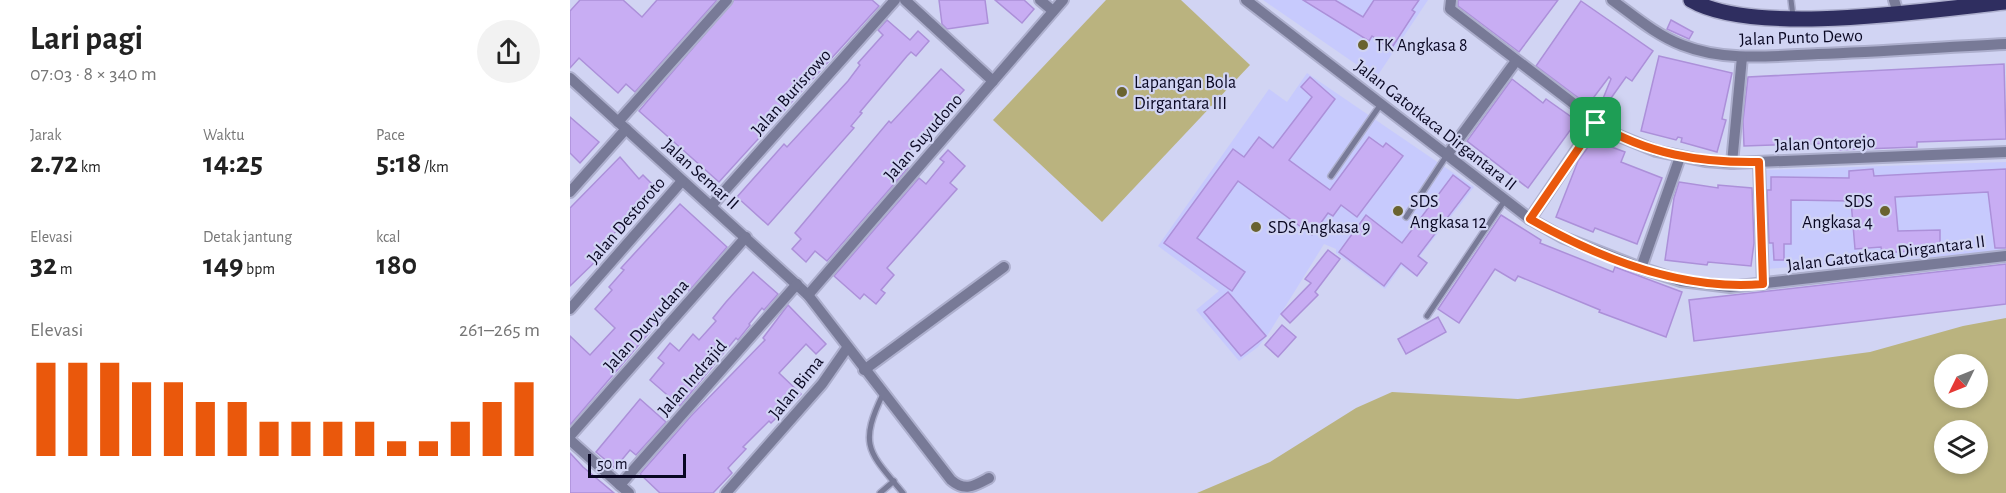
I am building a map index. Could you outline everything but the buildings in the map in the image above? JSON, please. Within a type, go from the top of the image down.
[{"type":"main road","points":[[1691,0],[1729,15],[1794,18],[1896,7],[2006,3]]},
{"type":"street","points":[[570,192],[622,125],[726,0]]},
{"type":"street","name":"Jalan Burisrowo","points":[[711,206],[895,0]]},
{"type":"street","points":[[904,0],[993,81]]},
{"type":"street","points":[[1040,0],[1053,11]]},
{"type":"street","name":"Jalan Suyudono","points":[[808,296],[1063,0]]},
{"type":"street","name":"Jalan Gatotkaca Dirgantara II","points":[[1246,0],[1530,219],[1562,237],[1641,268],[1706,285],[1730,287],[2006,256]]},
{"type":"street","name":"Jalan Ontorejo","points":[[1451,0],[1450,9],[1596,123],[1632,143],[1680,157],[1732,163],[2006,152]]},
{"type":"street","name":"Jalan Punto Dewo","points":[[1612,0],[1651,28],[1681,45],[1719,55],[1742,57],[2006,44]]},
{"type":"street","points":[[1732,163],[1742,57]]},
{"type":"street","points":[[1447,155],[1515,61]]},
{"type":"street","name":"Jalan Semar II","points":[[570,78],[808,296]]},
{"type":"street","points":[[1530,219],[1596,123]]},
{"type":"street","points":[[1641,268],[1680,157]]},
{"type":"street","points":[[1759,162],[1763,284]]},
{"type":"street","name":"Jalan Destoroto","points":[[570,309],[682,181]]},
{"type":"street","name":"Jalan Duryudana","points":[[620,485],[570,438],[746,237]]},
{"type":"street","points":[[864,370],[1004,267]]},
{"type":"street","name":"Jalan Indrajid","points":[[620,485],[797,284]]},
{"type":"street","name":"Jalan Bima","points":[[726,493],[814,392],[847,348],[808,296]]},
{"type":"street","points":[[847,348],[957,485],[969,488],[989,478]]},
{"type":"street","points":[[620,485],[629,493]]},
{"type":"lane","points":[[1791,0],[1794,18]]},
{"type":"lane","points":[[1330,176],[1382,104]]},
{"type":"lane","points":[[1406,217],[1447,155]]},
{"type":"lane","points":[[1427,316],[1505,200]]},
{"type":"lane","points":[[883,394],[869,427],[868,439],[882,467],[903,493]]},
{"type":"lane","points":[[880,493],[894,481]]},
{"type":"shaded area","name":"Lapangan Bola Dirgantara III","points":[[1106,0],[1181,0],[1250,65],[1102,222],[993,120]]},
{"type":"shaded area","name":"TK Angkasa 8","points":[[1263,0],[1428,0],[1376,78]]},
{"type":"shaded area","name":"SDS Angkasa 9","points":[[1307,73],[1474,187],[1420,256],[1428,263],[1417,277],[1401,266],[1385,289],[1336,253],[1336,249],[1324,244],[1267,336],[1258,347],[1239,361],[1196,310],[1219,291],[1158,246],[1269,89],[1287,102]]},
{"type":"shaded area","name":"SDS Angkasa 4","points":[[2006,162],[2006,252],[1764,269],[1764,170]]},
{"type":"shaded area","points":[[2006,318],[2006,493],[1197,493],[1270,462],[1356,408],[1392,392],[1518,399],[1870,352],[1963,326]]},
{"type":"place","name":"TK Angkasa 8","points":[[1363,45]]},
{"type":"place","name":"Lapangan Bola Dirgantara III","points":[[1122,92]]},
{"type":"place","name":"SDS Angkasa 12","points":[[1398,211]]},
{"type":"place","name":"SDS Angkasa 4","points":[[1885,211]]},
{"type":"place","name":"SDS Angkasa 9","points":[[1256,227]]},
{"type":"route","points":[[1596,123],[1632,143],[1680,157],[1732,163],[1759,162],[1763,284],[1730,287],[1681,281],[1593,251],[1530,219],[1596,123]]}]
